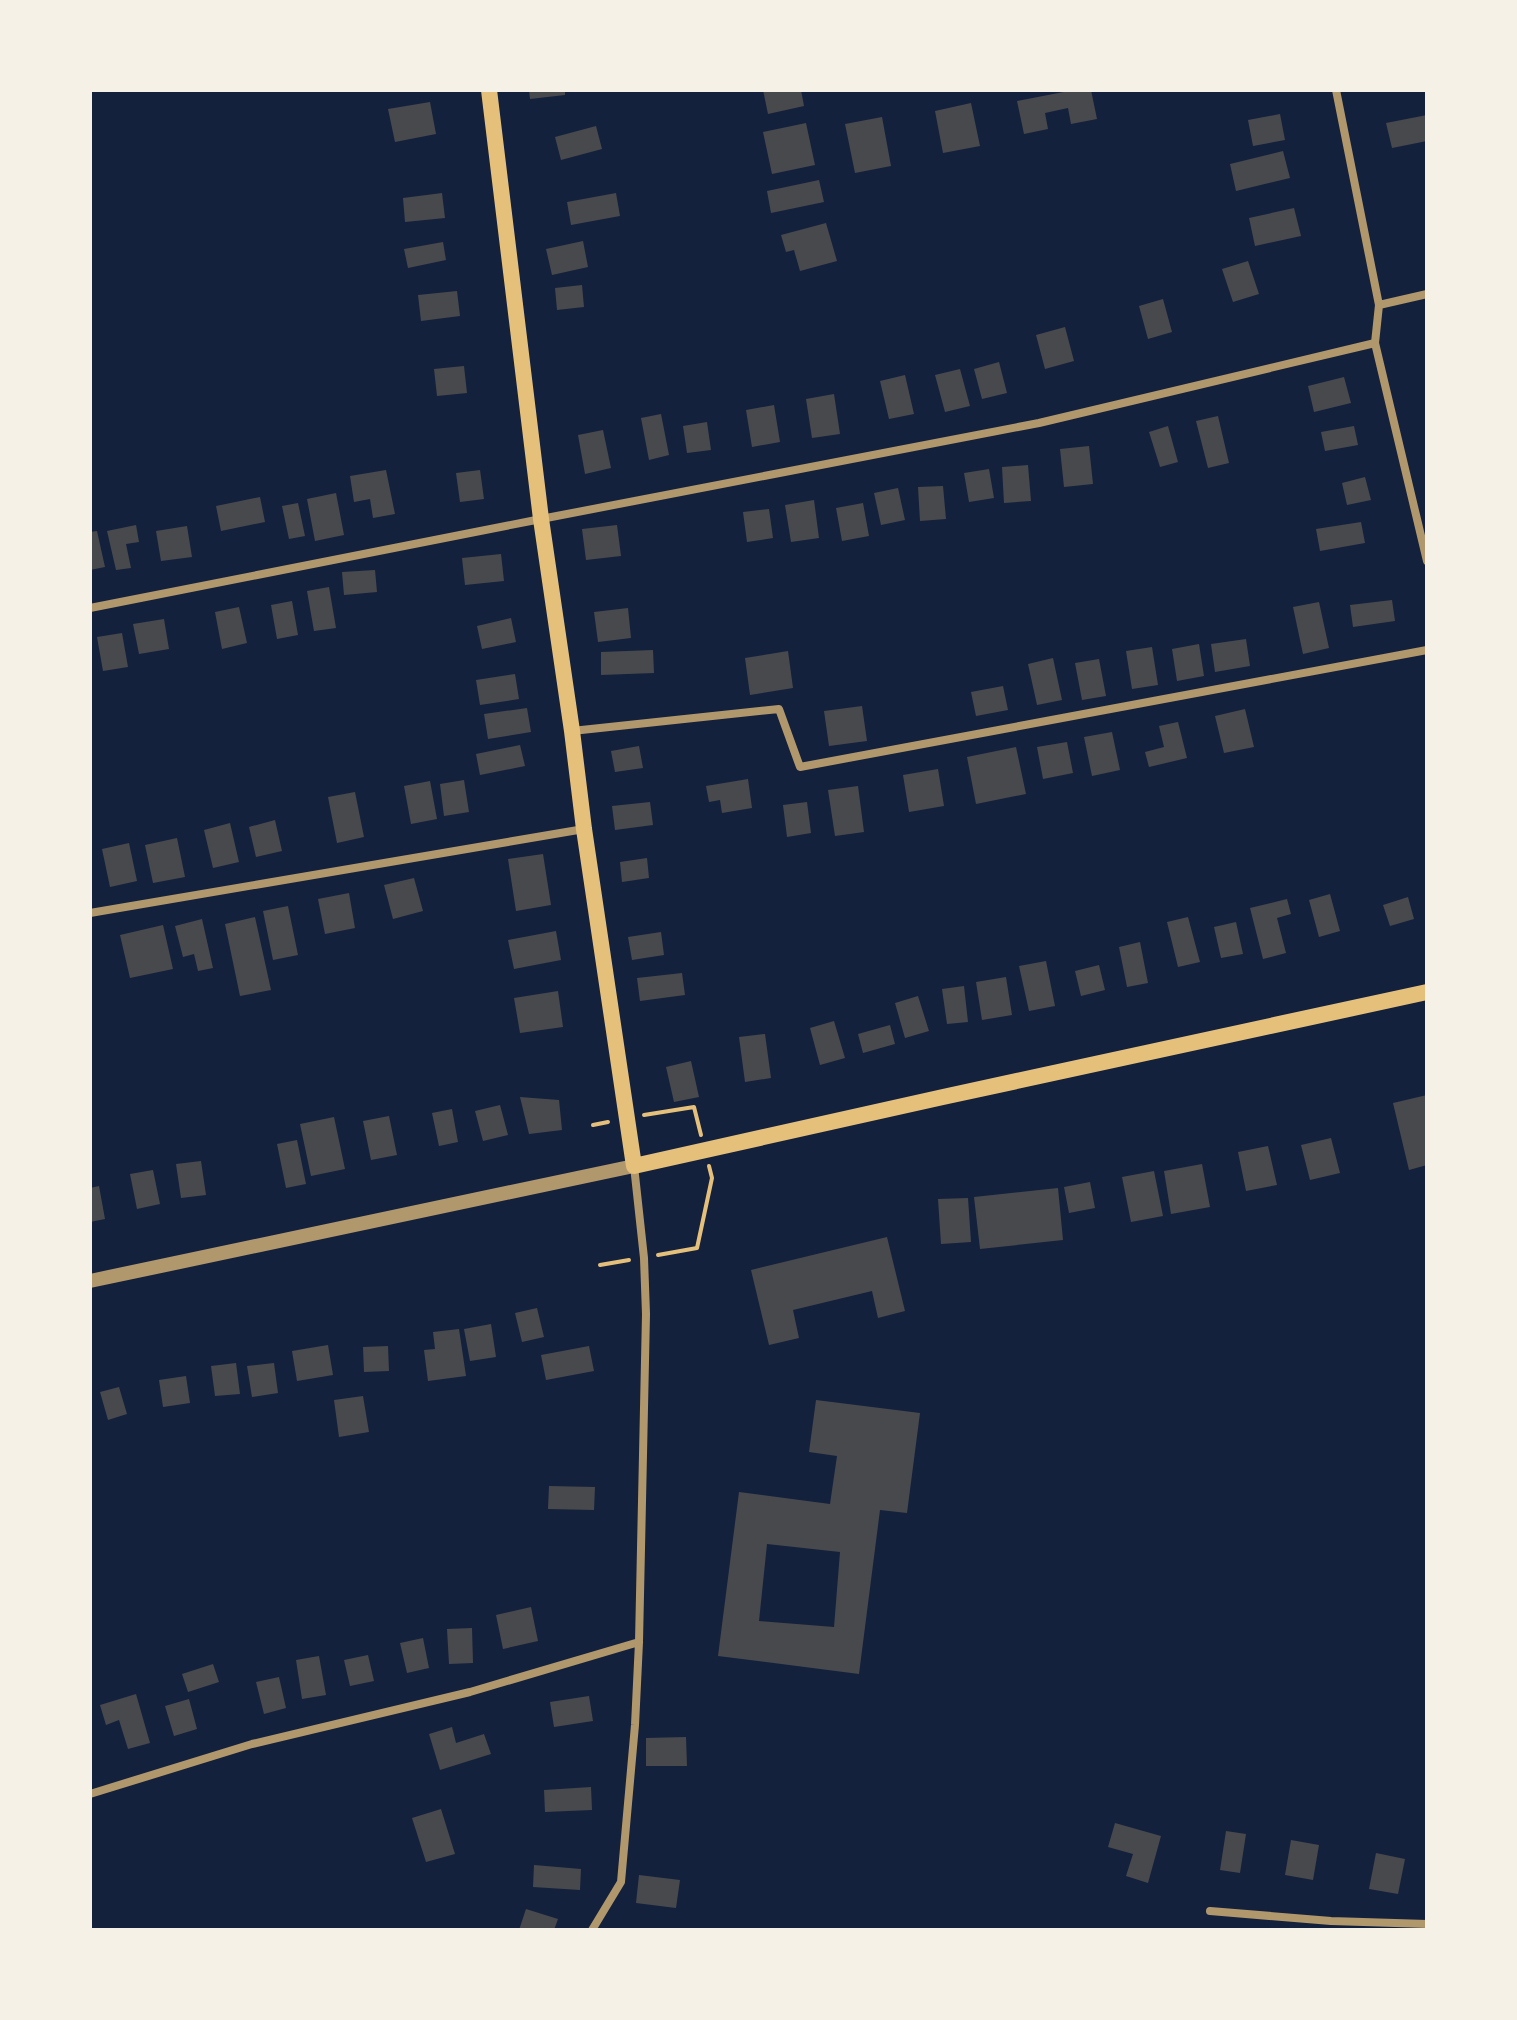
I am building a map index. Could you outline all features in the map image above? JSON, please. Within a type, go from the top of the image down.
[{"type":"main road","points":[[489,90],[541,519],[634,1166],[1427,992]]},
{"type":"street","points":[[1336,90],[1379,305],[1375,343],[1427,561]]},
{"type":"street","points":[[1379,305],[1427,294]]},
{"type":"street","points":[[90,608],[1039,423],[1375,343]]},
{"type":"street","points":[[572,731],[779,709],[800,767],[1427,650]]},
{"type":"street","points":[[90,913],[584,829]]},
{"type":"street","points":[[90,1281],[634,1166],[644,1258],[646,1314],[635,1725],[621,1882],[592,1930]]},
{"type":"street","points":[[90,1794],[252,1744],[470,1692],[639,1642]]},
{"type":"street","points":[[1210,1911],[1331,1921],[1427,1924]]},
{"type":"path","points":[[593,1125],[694,1107],[712,1178],[697,1248],[600,1265]]},
{"type":"building","points":[[529,90],[565,90],[565,95],[530,99]]},
{"type":"building","points":[[763,90],[801,90],[804,106],[768,114]]},
{"type":"building","points":[[1074,90],[1091,90],[1097,119],[1071,124],[1068,108],[1045,113],[1048,129],[1024,134],[1017,101]]},
{"type":"building","points":[[430,102],[436,134],[395,142],[388,109]]},
{"type":"building","points":[[971,103],[980,146],[943,153],[935,111]]},
{"type":"building","points":[[1280,114],[1285,140],[1253,146],[1248,120]]},
{"type":"building","points":[[1427,115],[1427,141],[1392,148],[1386,123]]},
{"type":"building","points":[[882,117],[891,166],[855,173],[845,124]]},
{"type":"building","points":[[806,123],[815,165],[772,174],[763,132]]},
{"type":"building","points":[[596,126],[602,149],[561,160],[555,137]]},
{"type":"building","points":[[1283,151],[1290,178],[1236,191],[1230,164]]},
{"type":"building","points":[[819,180],[824,202],[771,213],[767,191]]},
{"type":"building","points":[[442,193],[445,218],[405,222],[403,198]]},
{"type":"building","points":[[616,193],[620,216],[571,225],[567,202]]},
{"type":"building","points":[[1294,208],[1301,236],[1255,246],[1249,218]]},
{"type":"building","points":[[826,223],[837,261],[800,271],[794,250],[786,252],[781,235]]},
{"type":"building","points":[[583,241],[588,267],[552,275],[546,249]]},
{"type":"building","points":[[443,242],[446,260],[408,268],[404,249]]},
{"type":"building","points":[[1248,261],[1259,294],[1233,302],[1222,269]]},
{"type":"building","points":[[582,285],[584,307],[557,310],[555,288]]},
{"type":"building","points":[[457,291],[460,316],[421,321],[418,295]]},
{"type":"building","points":[[1163,299],[1172,332],[1148,339],[1139,306]]},
{"type":"building","points":[[1065,327],[1074,361],[1045,369],[1036,335]]},
{"type":"building","points":[[999,362],[1007,393],[982,399],[974,369]]},
{"type":"building","points":[[464,366],[467,393],[437,396],[434,369]]},
{"type":"building","points":[[960,369],[970,406],[945,412],[935,375]]},
{"type":"building","points":[[905,375],[914,414],[889,419],[880,381]]},
{"type":"building","points":[[1344,377],[1351,403],[1314,412],[1308,386]]},
{"type":"building","points":[[834,394],[840,434],[812,438],[806,399]]},
{"type":"building","points":[[774,405],[780,442],[752,447],[746,410]]},
{"type":"building","points":[[661,414],[669,455],[649,460],[641,418]]},
{"type":"building","points":[[1218,416],[1229,463],[1208,468],[1196,421]]},
{"type":"building","points":[[707,422],[711,450],[687,453],[683,426]]},
{"type":"building","points":[[1168,426],[1178,462],[1160,467],[1149,432]]},
{"type":"building","points":[[1354,426],[1358,445],[1325,451],[1321,432]]},
{"type":"building","points":[[603,430],[611,468],[585,474],[578,435]]},
{"type":"building","points":[[1089,446],[1093,484],[1064,487],[1060,449]]},
{"type":"building","points":[[1028,465],[1031,501],[1004,503],[1002,467]]},
{"type":"building","points":[[989,469],[994,498],[969,502],[964,473]]},
{"type":"building","points":[[386,470],[395,514],[373,518],[370,499],[354,502],[350,476]]},
{"type":"building","points":[[480,470],[484,499],[460,502],[456,473]]},
{"type":"building","points":[[1365,477],[1371,500],[1347,505],[1342,483]]},
{"type":"building","points":[[943,486],[946,519],[920,521],[918,487]]},
{"type":"building","points":[[898,488],[905,520],[881,525],[874,493]]},
{"type":"building","points":[[336,493],[344,535],[315,541],[307,499]]},
{"type":"building","points":[[260,497],[265,522],[221,531],[216,506]]},
{"type":"building","points":[[814,500],[819,538],[791,542],[785,505]]},
{"type":"building","points":[[298,503],[305,536],[289,539],[282,506]]},
{"type":"building","points":[[863,503],[869,536],[842,541],[836,508]]},
{"type":"building","points":[[769,509],[773,538],[747,542],[743,512]]},
{"type":"building","points":[[1361,522],[1365,543],[1320,551],[1316,529]]},
{"type":"building","points":[[136,525],[139,542],[126,544],[131,568],[116,570],[107,531]]},
{"type":"building","points":[[617,525],[621,556],[586,560],[582,529]]},
{"type":"building","points":[[187,526],[192,557],[161,561],[156,531]]},
{"type":"building","points":[[97,531],[105,567],[90,570],[90,532]]},
{"type":"building","points":[[501,554],[504,581],[465,585],[462,558]]},
{"type":"building","points":[[375,570],[377,592],[344,595],[342,572]]},
{"type":"building","points":[[329,587],[336,628],[314,631],[307,591]]},
{"type":"building","points":[[1392,600],[1395,621],[1353,627],[1350,605]]},
{"type":"building","points":[[292,601],[298,635],[277,639],[271,605]]},
{"type":"building","points":[[1319,602],[1329,648],[1303,654],[1293,607]]},
{"type":"building","points":[[239,607],[247,643],[222,649],[215,612]]},
{"type":"building","points":[[628,608],[631,638],[598,642],[594,612]]},
{"type":"building","points":[[511,618],[516,642],[482,649],[477,626]]},
{"type":"building","points":[[164,619],[169,649],[139,654],[133,624]]},
{"type":"building","points":[[122,633],[128,667],[103,671],[97,637]]},
{"type":"building","points":[[1246,639],[1250,666],[1215,672],[1211,644]]},
{"type":"building","points":[[1199,644],[1204,676],[1177,681],[1172,649]]},
{"type":"building","points":[[1152,647],[1158,685],[1132,689],[1126,651]]},
{"type":"building","points":[[653,650],[654,673],[601,675],[601,652]]},
{"type":"building","points":[[788,651],[793,688],[750,695],[745,658]]},
{"type":"building","points":[[1053,658],[1062,700],[1037,705],[1028,664]]},
{"type":"building","points":[[1099,659],[1106,696],[1082,700],[1075,663]]},
{"type":"building","points":[[515,674],[519,699],[480,705],[476,680]]},
{"type":"building","points":[[1003,686],[1008,710],[976,716],[971,692]]},
{"type":"building","points":[[862,706],[867,741],[829,746],[824,711]]},
{"type":"building","points":[[527,708],[531,732],[488,739],[484,714]]},
{"type":"building","points":[[1245,709],[1254,747],[1224,753],[1215,716]]},
{"type":"building","points":[[1178,722],[1187,758],[1149,767],[1145,752],[1164,747],[1159,726]]},
{"type":"building","points":[[1112,732],[1120,770],[1092,776],[1084,737]]},
{"type":"building","points":[[1067,742],[1073,773],[1043,779],[1037,747]]},
{"type":"building","points":[[520,745],[525,766],[480,775],[476,754]]},
{"type":"building","points":[[639,746],[643,768],[615,772],[611,751]]},
{"type":"building","points":[[1016,747],[1026,794],[976,804],[967,757]]},
{"type":"building","points":[[938,769],[944,806],[909,812],[903,775]]},
{"type":"building","points":[[748,779],[752,808],[722,813],[720,800],[709,802],[706,786]]},
{"type":"building","points":[[464,780],[469,812],[444,816],[440,784]]},
{"type":"building","points":[[430,781],[437,819],[411,824],[404,786]]},
{"type":"building","points":[[858,786],[864,832],[835,836],[828,790]]},
{"type":"building","points":[[355,792],[364,837],[337,843],[328,797]]},
{"type":"building","points":[[650,802],[653,825],[615,830],[612,806]]},
{"type":"building","points":[[807,802],[811,833],[787,837],[783,805]]},
{"type":"building","points":[[275,820],[282,851],[256,857],[249,827]]},
{"type":"building","points":[[230,823],[239,862],[213,868],[204,830]]},
{"type":"building","points":[[177,838],[185,877],[153,883],[145,845]]},
{"type":"building","points":[[129,843],[137,881],[110,887],[102,849]]},
{"type":"building","points":[[543,854],[551,905],[516,911],[508,859]]},
{"type":"building","points":[[647,858],[649,878],[622,882],[620,862]]},
{"type":"building","points":[[414,878],[423,911],[393,919],[384,885]]},
{"type":"building","points":[[349,893],[355,928],[325,934],[318,899]]},
{"type":"building","points":[[1330,894],[1340,931],[1319,937],[1309,900]]},
{"type":"building","points":[[1408,897],[1414,919],[1390,926],[1383,905]]},
{"type":"building","points":[[1287,899],[1291,914],[1277,918],[1286,953],[1263,959],[1250,908]]},
{"type":"building","points":[[288,906],[298,955],[273,960],[263,911]]},
{"type":"building","points":[[255,917],[271,990],[240,996],[225,924]]},
{"type":"building","points":[[1188,917],[1200,962],[1178,967],[1167,922]]},
{"type":"building","points":[[202,919],[213,968],[198,971],[194,954],[183,957],[175,926]]},
{"type":"building","points":[[1236,922],[1243,954],[1221,958],[1214,927]]},
{"type":"building","points":[[163,925],[173,969],[130,978],[120,935]]},
{"type":"building","points":[[556,931],[561,960],[514,969],[508,940]]},
{"type":"building","points":[[661,932],[664,955],[632,960],[628,937]]},
{"type":"building","points":[[1140,942],[1148,983],[1127,987],[1119,947]]},
{"type":"building","points":[[1046,961],[1055,1006],[1029,1011],[1019,966]]},
{"type":"building","points":[[1099,965],[1105,990],[1081,996],[1075,971]]},
{"type":"building","points":[[682,973],[685,995],[640,1001],[637,978]]},
{"type":"building","points":[[1006,977],[1012,1015],[982,1020],[976,982]]},
{"type":"building","points":[[964,986],[968,1022],[947,1024],[942,989]]},
{"type":"building","points":[[558,991],[563,1027],[520,1033],[514,998]]},
{"type":"building","points":[[918,996],[929,1031],[905,1038],[895,1003]]},
{"type":"building","points":[[834,1021],[845,1058],[820,1065],[810,1028]]},
{"type":"building","points":[[890,1025],[895,1044],[863,1053],[858,1034]]},
{"type":"building","points":[[765,1034],[771,1078],[745,1082],[739,1037]]},
{"type":"building","points":[[691,1061],[699,1097],[674,1102],[666,1067]]},
{"type":"building","points":[[1427,1095],[1427,1165],[1409,1170],[1393,1103]]},
{"type":"building","points":[[520,1097],[559,1100],[562,1130],[529,1134]]},
{"type":"building","points":[[500,1105],[508,1135],[483,1141],[475,1111]]},
{"type":"building","points":[[452,1109],[458,1142],[439,1146],[432,1113]]},
{"type":"building","points":[[389,1116],[397,1155],[371,1160],[363,1121]]},
{"type":"building","points":[[334,1117],[345,1169],[311,1176],[300,1124]]},
{"type":"building","points":[[1331,1138],[1340,1173],[1310,1180],[1301,1145]]},
{"type":"building","points":[[297,1140],[306,1184],[286,1188],[277,1144]]},
{"type":"building","points":[[1268,1146],[1277,1185],[1246,1191],[1238,1152]]},
{"type":"building","points":[[201,1161],[206,1195],[181,1198],[176,1164]]},
{"type":"building","points":[[1202,1164],[1210,1207],[1171,1214],[1164,1171]]},
{"type":"building","points":[[153,1170],[160,1204],[137,1209],[130,1174]]},
{"type":"building","points":[[1154,1171],[1163,1216],[1131,1222],[1122,1177]]},
{"type":"building","points":[[1090,1182],[1095,1208],[1069,1213],[1064,1187]]},
{"type":"building","points":[[99,1186],[105,1219],[90,1222],[90,1188]]},
{"type":"building","points":[[1058,1188],[1063,1240],[980,1249],[974,1197]]},
{"type":"building","points":[[968,1198],[971,1242],[941,1244],[938,1199]]},
{"type":"building","points":[[887,1237],[905,1311],[878,1318],[872,1291],[793,1310],[799,1338],[769,1345],[751,1270]]},
{"type":"building","points":[[537,1308],[544,1337],[522,1342],[515,1313]]},
{"type":"building","points":[[491,1324],[496,1357],[470,1361],[464,1329]]},
{"type":"building","points":[[459,1329],[466,1376],[428,1381],[424,1350],[435,1349],[433,1332]]},
{"type":"building","points":[[328,1345],[333,1375],[297,1381],[292,1351]]},
{"type":"building","points":[[388,1346],[389,1371],[364,1372],[363,1347]]},
{"type":"building","points":[[589,1346],[594,1371],[546,1380],[541,1355]]},
{"type":"building","points":[[236,1363],[240,1394],[215,1396],[211,1366]]},
{"type":"building","points":[[274,1363],[278,1393],[252,1397],[247,1366]]},
{"type":"building","points":[[186,1376],[190,1403],[163,1407],[159,1380]]},
{"type":"building","points":[[119,1387],[127,1414],[108,1420],[100,1392]]},
{"type":"building","points":[[363,1396],[369,1432],[339,1437],[334,1400]]},
{"type":"building","points":[[816,1400],[920,1413],[907,1513],[880,1510],[859,1674],[718,1656],[739,1492],[830,1504],[837,1456],[809,1452]],"holes":[[[767,1544],[840,1552],[834,1627],[759,1621]]]},
{"type":"building","points":[[549,1486],[595,1487],[594,1510],[548,1509]]},
{"type":"building","points":[[531,1607],[538,1641],[503,1649],[496,1615]]},
{"type":"building","points":[[472,1628],[473,1663],[449,1664],[447,1629]]},
{"type":"building","points":[[423,1638],[429,1668],[407,1673],[400,1643]]},
{"type":"building","points":[[368,1655],[374,1681],[350,1686],[344,1660]]},
{"type":"building","points":[[319,1656],[326,1695],[302,1699],[296,1660]]},
{"type":"building","points":[[213,1664],[219,1682],[188,1692],[182,1674]]},
{"type":"building","points":[[279,1677],[286,1708],[264,1714],[256,1682]]},
{"type":"building","points":[[136,1694],[150,1743],[128,1749],[119,1720],[106,1725],[100,1705]]},
{"type":"building","points":[[589,1696],[593,1721],[554,1727],[550,1702]]},
{"type":"building","points":[[189,1699],[197,1729],[174,1736],[165,1706]]},
{"type":"building","points":[[452,1727],[456,1743],[484,1734],[491,1754],[440,1770],[429,1734]]},
{"type":"building","points":[[686,1737],[687,1766],[646,1766],[646,1738]]},
{"type":"building","points":[[591,1787],[592,1810],[545,1812],[544,1790]]},
{"type":"building","points":[[441,1809],[455,1854],[426,1862],[412,1818]]},
{"type":"building","points":[[1115,1823],[1161,1836],[1148,1883],[1126,1876],[1133,1854],[1108,1847]]},
{"type":"building","points":[[1226,1831],[1246,1834],[1240,1873],[1220,1870]]},
{"type":"building","points":[[1291,1840],[1319,1845],[1313,1880],[1285,1875]]},
{"type":"building","points":[[1376,1853],[1405,1859],[1398,1894],[1369,1889]]},
{"type":"building","points":[[534,1865],[581,1869],[580,1890],[533,1887]]},
{"type":"building","points":[[639,1875],[680,1880],[676,1908],[636,1903]]},
{"type":"building","points":[[526,1909],[558,1919],[554,1930],[519,1930]]}]
